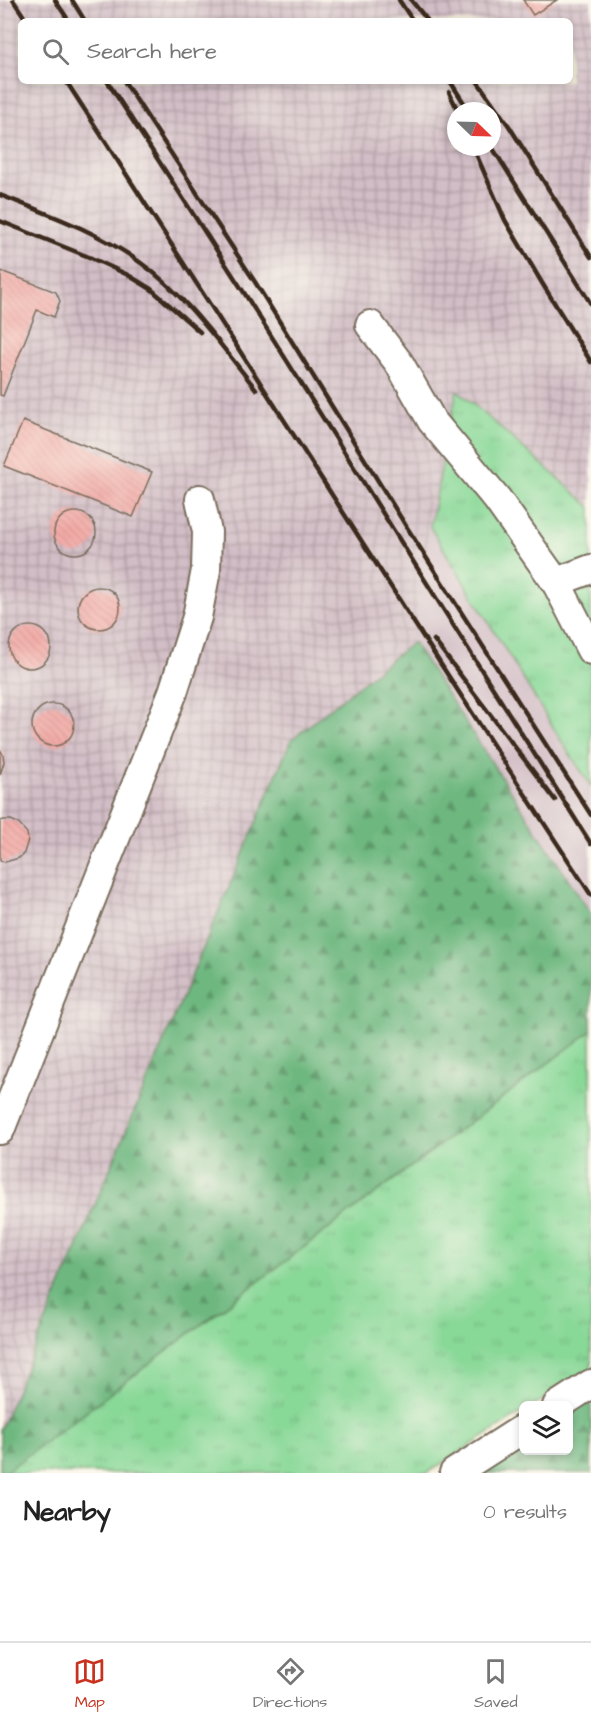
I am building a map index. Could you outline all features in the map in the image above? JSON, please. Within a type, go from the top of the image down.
[{"type":"lane","points":[[370,325],[399,363],[432,421],[497,499],[557,584],[591,650]]},
{"type":"lane","points":[[0,1130],[177,682],[197,617],[206,570],[207,532],[200,499]]},
{"type":"lane","points":[[557,584],[591,569]]},
{"type":"lane","points":[[565,1401],[591,1384]]},
{"type":"lane","points":[[454,1473],[519,1431]]},
{"type":"shaded area","points":[[0,0],[591,0],[591,507],[457,391],[430,527],[413,642],[291,740],[0,1430]]},
{"type":"shaded area","points":[[430,527],[591,786],[591,914],[413,642]]},
{"type":"green space","points":[[457,390],[591,507],[591,786],[430,527]]},
{"type":"green space","points":[[413,642],[591,914],[591,1031],[4,1473],[0,1473],[0,1430],[291,740]]},
{"type":"green space","points":[[591,1031],[591,1370],[541,1401],[519,1401],[519,1415],[427,1473],[4,1473]]},
{"type":"green space","points":[[591,1396],[591,1473],[472,1473],[519,1443],[519,1455],[573,1455],[573,1408]]},
{"type":"building","points":[[523,0],[557,0],[533,15]]},
{"type":"building","points":[[1,271],[56,292],[60,301],[54,317],[37,310],[3,396],[0,395]]},
{"type":"building","points":[[23,421],[152,472],[133,517],[4,466]]},
{"type":"building","points":[[75,512],[90,518],[96,533],[90,548],[75,554],[60,548],[54,533],[60,518]]},
{"type":"building","points":[[99,587],[114,593],[120,608],[114,623],[99,629],[84,623],[78,608],[84,593]]},
{"type":"building","points":[[30,626],[45,632],[51,647],[45,662],[30,668],[15,662],[9,647],[15,632]]},
{"type":"building","points":[[53,704],[68,710],[74,725],[68,740],[53,746],[38,740],[32,725],[38,710]]},
{"type":"building","points":[[0,749],[4,762],[0,775]]},
{"type":"building","points":[[0,821],[18,823],[27,833],[28,840],[24,853],[19,858],[5,862],[0,861]]},
{"type":"railway","points":[[13,0],[25,18]]},
{"type":"railway","points":[[55,0],[67,18]]},
{"type":"railway","points":[[72,0],[83,18]]},
{"type":"railway","points":[[399,0],[411,18]]},
{"type":"railway","points":[[411,0],[426,18]]},
{"type":"railway","points":[[68,84],[591,895]]},
{"type":"railway","points":[[109,84],[243,291],[591,844]]},
{"type":"railway","points":[[126,84],[255,282],[406,526],[591,815]]},
{"type":"railway","points":[[452,84],[463,102]]},
{"type":"railway","points":[[479,84],[509,126],[591,257]]},
{"type":"railway","points":[[449,92],[454,102]]},
{"type":"railway","points":[[477,156],[505,220],[591,362]]},
{"type":"railway","points":[[498,156],[591,304]]},
{"type":"railway","points":[[0,195],[91,233],[141,263],[188,306],[256,389]]},
{"type":"railway","points":[[0,221],[128,275],[151,289],[200,332]]},
{"type":"railway","points":[[434,640],[555,800]]}]
